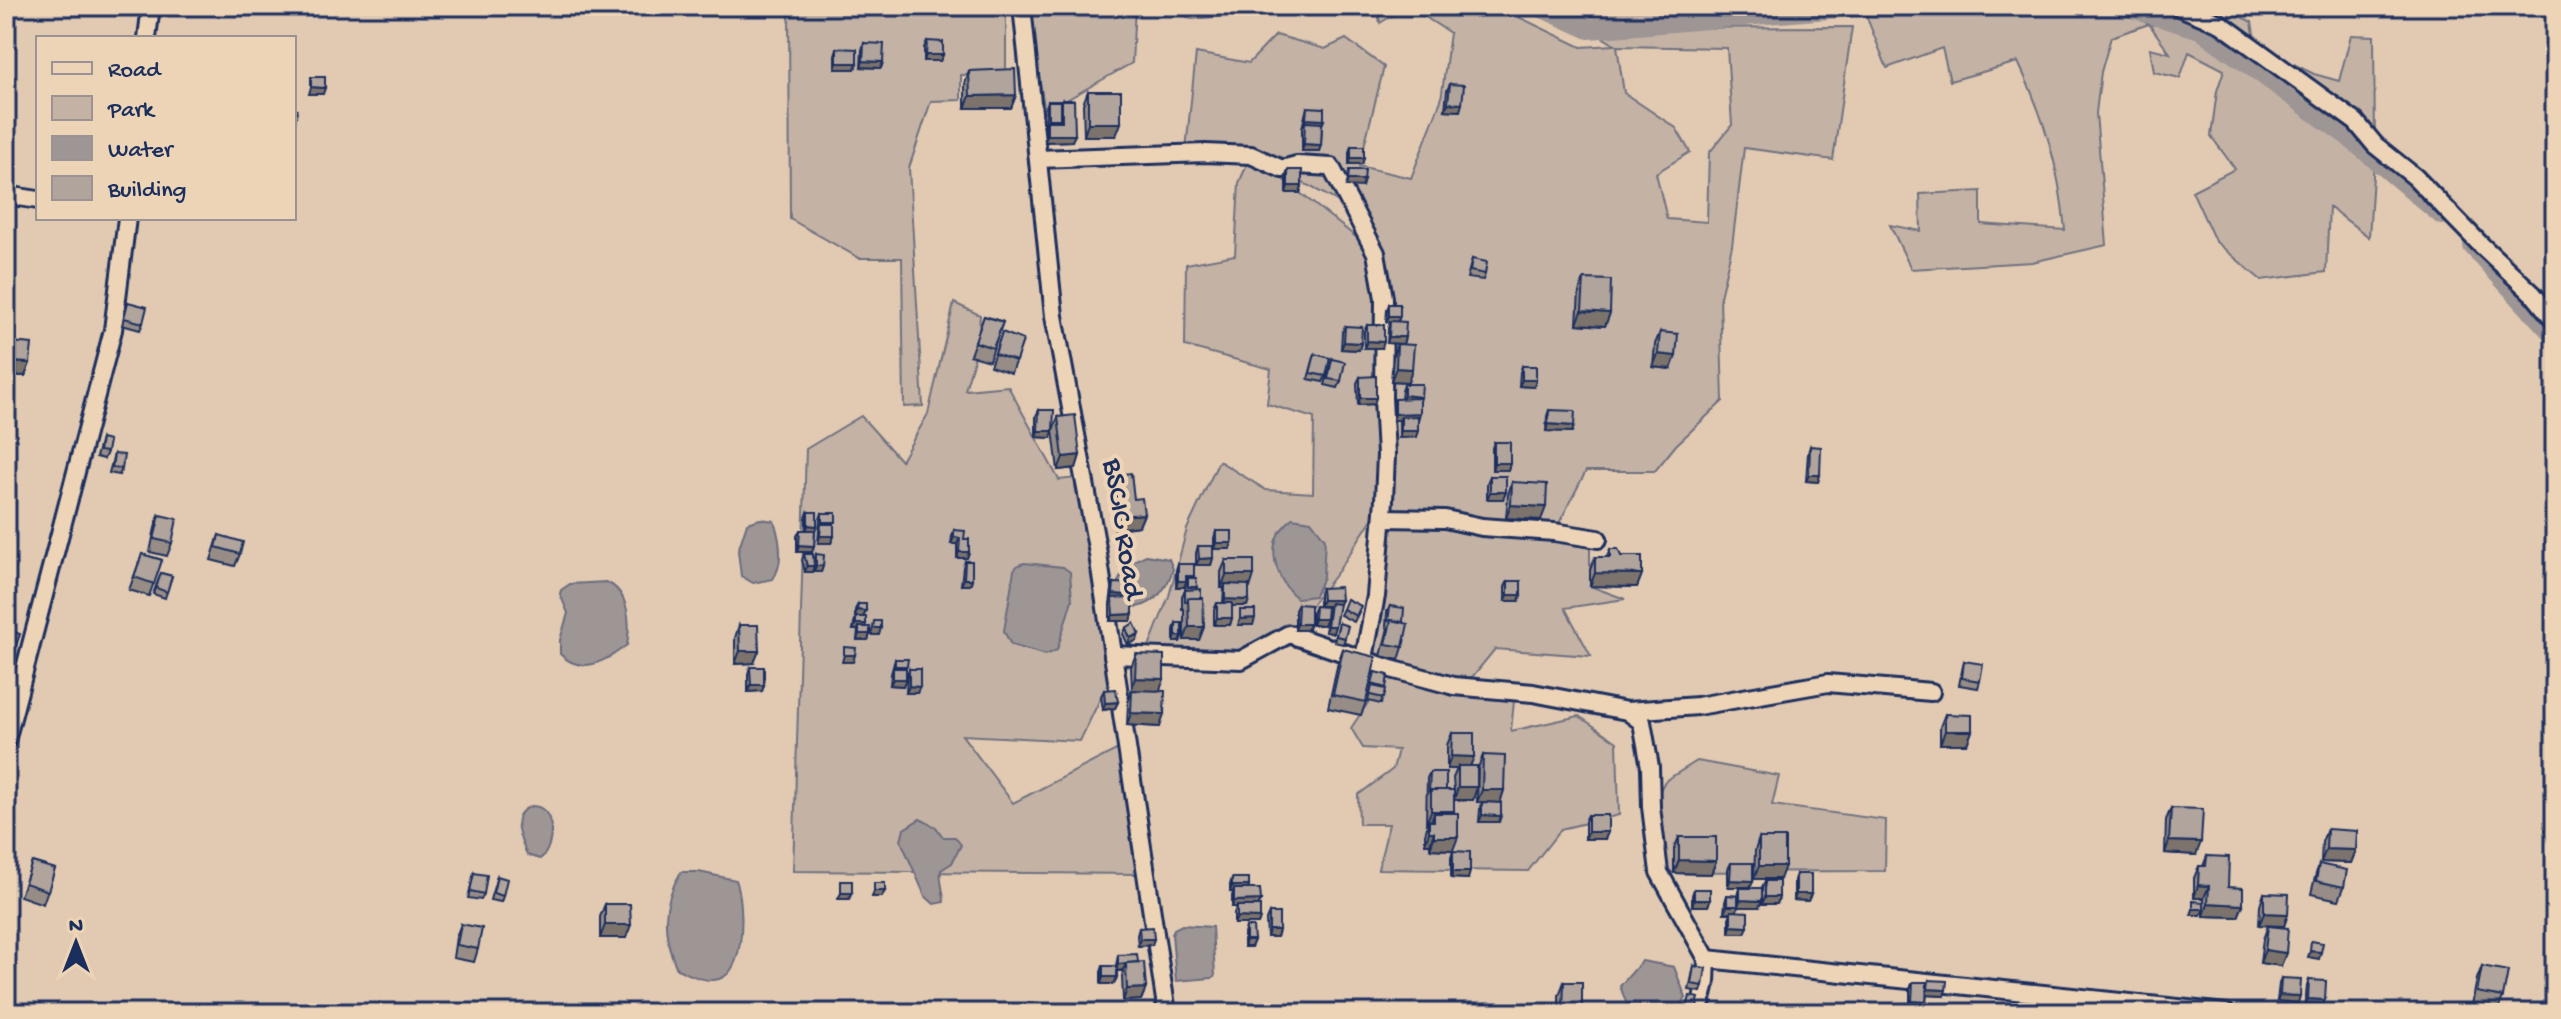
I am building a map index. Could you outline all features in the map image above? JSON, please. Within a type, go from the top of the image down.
[{"type":"street","points":[[147,36],[151,6]]},
{"type":"street","name":"BSCIC Road","points":[[1022,6],[1054,316],[1097,548],[1167,1013]]},
{"type":"street","points":[[2177,6],[2221,24],[2356,122],[2375,145],[2415,177],[2533,294],[2555,321]]},
{"type":"street","points":[[1038,159],[1205,153],[1251,155],[1282,169],[1297,165],[1331,167],[1376,253],[1384,298],[1386,455],[1383,518],[1376,596],[1364,658]]},
{"type":"street","points":[[6,195],[36,200]]},
{"type":"street","points":[[6,741],[113,330],[127,220]]},
{"type":"street","points":[[1383,518],[1445,519],[1482,527],[1554,532],[1598,539]]},
{"type":"street","points":[[1113,655],[1241,660],[1289,634],[1454,686],[1533,693],[1627,711],[1698,706],[1828,683],[1931,692]]},
{"type":"street","points":[[1627,711],[1642,722],[1650,767],[1651,807],[1659,872],[1707,959],[1699,1013]]},
{"type":"street","points":[[1707,959],[2226,1013]]},
{"type":"green space","points":[[789,6],[1006,6],[1006,74],[961,75],[961,100],[931,101],[909,168],[923,406],[904,407],[902,258],[859,258],[790,219]]},
{"type":"green space","points":[[1027,6],[1135,6],[1132,63],[1045,112]]},
{"type":"green space","points":[[1169,6],[1272,6],[1272,12],[1191,19]]},
{"type":"green space","points":[[1377,6],[1408,6],[1380,23]]},
{"type":"green space","points":[[1408,6],[1496,6],[1581,47],[1615,45],[1589,29],[1538,6],[2113,6],[2149,24],[2111,37],[2101,72],[2096,113],[2107,245],[2032,262],[1911,269],[1890,225],[1921,231],[1920,194],[1981,191],[1981,224],[2065,230],[2049,143],[2018,62],[1950,81],[1942,48],[1887,68],[1863,8],[1605,28],[1852,27],[1833,160],[1744,148],[1732,246],[1720,297],[1723,401],[1676,445],[1655,471],[1586,471],[1555,531],[1573,535],[1590,547],[1590,586],[1625,599],[1565,608],[1591,656],[1495,649],[1473,676],[1464,681],[1515,691],[1511,731],[1579,716],[1617,742],[1619,815],[1561,829],[1528,871],[1378,869],[1389,824],[1359,824],[1358,795],[1393,769],[1398,750],[1363,748],[1351,728],[1391,669],[1364,658],[1383,502],[1339,570],[1289,634],[1241,660],[1148,649],[1169,596],[1187,529],[1219,461],[1266,490],[1313,493],[1314,418],[1267,404],[1271,369],[1185,346],[1186,264],[1235,255],[1239,183],[1251,155],[1186,149],[1196,53],[1249,63],[1276,35],[1325,49],[1346,39],[1384,67],[1359,166],[1411,178],[1441,100],[1450,33]],"holes":[[[1617,46],[1727,48],[1732,125],[1709,153],[1707,222],[1667,219],[1656,173],[1690,152],[1676,128],[1624,93]],[[1257,159],[1354,210],[1375,252]]]},
{"type":"green space","points":[[2125,6],[2219,6],[2252,22],[2256,46],[2314,74],[2339,81],[2351,35],[2374,36],[2375,145],[2369,237],[2329,207],[2326,272],[2261,280],[2215,241],[2192,191],[2235,169],[2211,136],[2217,91],[2224,70],[2189,52],[2180,78],[2154,72],[2150,48],[2170,53],[2149,24],[2194,29]]},
{"type":"green space","points":[[954,303],[980,315],[978,345],[965,390],[1008,386],[1059,480],[1077,478],[1114,695],[1101,697],[1080,741],[962,735],[1013,803],[1122,747],[1137,874],[793,871],[806,449],[861,416],[901,461],[928,414]]},
{"type":"green space","points":[[1697,761],[1779,776],[1772,805],[1886,820],[1885,871],[1659,872],[1651,807],[1665,781]]},
{"type":"water","points":[[1292,518],[1311,521],[1325,539],[1323,577],[1315,596],[1297,598],[1285,585],[1277,568],[1276,541],[1280,531]]},
{"type":"water","points":[[760,519],[774,521],[780,558],[773,579],[753,583],[741,576],[738,551],[747,523]]},
{"type":"water","points":[[1146,555],[1169,559],[1173,569],[1160,593],[1150,602],[1137,607],[1131,602],[1130,590],[1117,584],[1127,564]]},
{"type":"water","points":[[1024,563],[1063,567],[1070,572],[1072,600],[1057,650],[1046,655],[1011,645],[1004,631],[1014,570]]},
{"type":"water","points":[[606,582],[620,593],[627,609],[627,645],[594,664],[568,661],[560,654],[560,640],[568,613],[561,590],[570,584]]},
{"type":"water","points":[[532,806],[546,813],[551,828],[549,846],[540,859],[527,855],[518,827],[520,814]]},
{"type":"water","points":[[920,819],[936,827],[943,837],[955,837],[961,845],[952,863],[941,870],[944,902],[934,904],[925,896],[901,841],[904,829]]},
{"type":"water","points":[[681,872],[699,872],[736,880],[742,918],[739,949],[735,963],[719,979],[703,979],[677,969],[672,956],[666,932],[667,908]]},
{"type":"water","points":[[1182,925],[1212,927],[1215,975],[1212,978],[1176,981],[1172,934]]},
{"type":"water","points":[[1642,961],[1674,967],[1686,998],[1673,1013],[1630,1013],[1620,986]]},
{"type":"building","points":[[927,41],[943,42],[943,55],[926,55]]},
{"type":"building","points":[[864,43],[884,44],[883,62],[863,61]]},
{"type":"building","points":[[837,48],[857,49],[857,63],[837,63]]},
{"type":"building","points":[[1015,69],[1016,95],[970,96],[969,71]]},
{"type":"building","points":[[311,77],[325,77],[325,88],[311,87]]},
{"type":"building","points":[[1450,84],[1464,85],[1462,104],[1448,103]]},
{"type":"building","points":[[1088,91],[1121,91],[1121,123],[1088,123]]},
{"type":"building","points":[[1062,100],[1074,100],[1075,135],[1047,135],[1047,121],[1062,121]]},
{"type":"building","points":[[1048,101],[1060,101],[1060,119],[1048,119]]},
{"type":"building","points":[[1307,107],[1324,108],[1324,120],[1306,119]]},
{"type":"building","points":[[1305,122],[1322,123],[1321,145],[1304,144]]},
{"type":"building","points":[[1351,146],[1364,146],[1364,158],[1351,158]]},
{"type":"building","points":[[1288,170],[1302,170],[1302,186],[1288,186]]},
{"type":"building","points":[[1349,170],[1365,170],[1364,180],[1348,180]]},
{"type":"building","points":[[1472,259],[1487,262],[1485,274],[1470,271]]},
{"type":"building","points":[[1584,279],[1611,280],[1610,313],[1582,311]]},
{"type":"building","points":[[128,302],[147,307],[143,323],[124,318]]},
{"type":"building","points":[[1389,304],[1400,304],[1400,316],[1389,316]]},
{"type":"building","points":[[6,305],[14,305],[13,318],[6,317]]},
{"type":"building","points":[[984,316],[1003,322],[993,348],[975,342]]},
{"type":"building","points":[[1390,321],[1406,322],[1405,337],[1389,337]]},
{"type":"building","points":[[1367,325],[1384,325],[1384,342],[1367,341]]},
{"type":"building","points":[[1345,326],[1362,327],[1361,343],[1344,342]]},
{"type":"building","points":[[1002,332],[1023,340],[1016,361],[995,354]]},
{"type":"building","points":[[1660,332],[1678,334],[1676,356],[1658,354]]},
{"type":"building","points":[[11,342],[32,344],[30,363],[9,362]]},
{"type":"building","points":[[1397,344],[1414,345],[1412,369],[1396,368]]},
{"type":"building","points":[[1315,354],[1330,358],[1326,376],[1310,373]]},
{"type":"building","points":[[1332,359],[1345,362],[1341,381],[1328,379]]},
{"type":"building","points":[[1522,366],[1536,366],[1536,380],[1522,380]]},
{"type":"building","points":[[1376,376],[1376,398],[1360,398],[1360,377]]},
{"type":"building","points":[[1404,384],[1422,384],[1421,397],[1404,395]]},
{"type":"building","points":[[1420,398],[1420,413],[1395,414],[1395,399]]},
{"type":"building","points":[[1039,410],[1054,410],[1053,431],[1038,431]]},
{"type":"building","points":[[1549,410],[1575,411],[1574,426],[1548,424]]},
{"type":"building","points":[[1075,415],[1080,455],[1063,457],[1058,417]]},
{"type":"building","points":[[1418,416],[1418,431],[1401,431],[1401,417]]},
{"type":"building","points":[[101,439],[109,441],[107,452],[99,451]]},
{"type":"building","points":[[1494,442],[1510,442],[1510,463],[1494,463]]},
{"type":"building","points":[[1810,446],[1821,447],[1820,475],[1809,475]]},
{"type":"building","points":[[114,454],[124,455],[122,469],[112,467]]},
{"type":"building","points":[[1131,473],[1134,499],[1142,498],[1144,514],[1119,516],[1115,475]]},
{"type":"building","points":[[1490,476],[1506,476],[1506,492],[1490,492]]},
{"type":"building","points":[[1512,482],[1547,484],[1546,507],[1511,505]]},
{"type":"building","points":[[808,512],[817,512],[817,526],[808,525]]},
{"type":"building","points":[[822,513],[836,513],[836,522],[822,522]]},
{"type":"building","points":[[160,515],[177,519],[172,543],[154,539]]},
{"type":"building","points":[[821,524],[834,524],[834,536],[820,536]]},
{"type":"building","points":[[800,530],[815,530],[814,546],[799,545]]},
{"type":"building","points":[[954,530],[965,531],[964,539],[969,539],[969,552],[959,552],[960,538],[954,537]]},
{"type":"building","points":[[1216,531],[1232,531],[1232,543],[1216,543]]},
{"type":"building","points":[[219,535],[243,542],[240,554],[216,547]]},
{"type":"building","points":[[1198,546],[1213,546],[1213,558],[1199,559]]},
{"type":"building","points":[[1610,549],[1618,549],[1621,556],[1642,556],[1642,574],[1595,573],[1595,557],[1610,557]]},
{"type":"building","points":[[142,554],[162,560],[154,584],[134,577]]},
{"type":"building","points":[[804,554],[813,554],[814,566],[807,566]]},
{"type":"building","points":[[816,554],[824,555],[823,566],[816,566]]},
{"type":"building","points":[[1226,560],[1254,560],[1254,575],[1226,575]]},
{"type":"building","points":[[965,561],[972,561],[972,579],[964,579]]},
{"type":"building","points":[[1178,564],[1194,564],[1194,576],[1178,581]]},
{"type":"building","points":[[161,573],[172,576],[167,592],[156,588]]},
{"type":"building","points":[[1188,578],[1196,578],[1197,587],[1188,587]]},
{"type":"building","points":[[1508,581],[1521,581],[1521,595],[1508,595]]},
{"type":"building","points":[[1114,583],[1131,584],[1130,595],[1113,594]]},
{"type":"building","points":[[1225,584],[1249,585],[1249,600],[1225,599]]},
{"type":"building","points":[[1340,587],[1341,600],[1322,600],[1321,588]]},
{"type":"building","points":[[1201,589],[1201,598],[1188,598],[1185,602],[1185,590]]},
{"type":"building","points":[[1133,597],[1133,614],[1113,615],[1112,598]]},
{"type":"building","points":[[1188,598],[1203,598],[1204,627],[1189,627]]},
{"type":"building","points":[[1347,599],[1361,606],[1356,616],[1343,609]]},
{"type":"building","points":[[1217,603],[1232,603],[1232,618],[1217,618]]},
{"type":"building","points":[[1330,603],[1339,604],[1335,626],[1327,626]]},
{"type":"building","points":[[858,604],[866,604],[866,611],[857,610]]},
{"type":"building","points":[[1298,604],[1310,605],[1310,624],[1297,624]]},
{"type":"building","points":[[1315,606],[1327,607],[1326,619],[1314,619]]},
{"type":"building","points":[[1390,606],[1404,608],[1403,622],[1388,621]]},
{"type":"building","points":[[1240,610],[1255,610],[1255,618],[1240,619]]},
{"type":"building","points":[[856,617],[866,617],[866,624],[856,624]]},
{"type":"building","points":[[1391,620],[1408,624],[1403,647],[1386,644]]},
{"type":"building","points":[[874,621],[881,621],[881,628],[873,628]]},
{"type":"building","points":[[1134,623],[1139,634],[1130,638],[1126,628]]},
{"type":"building","points":[[1176,623],[1182,623],[1182,636],[1176,636]]},
{"type":"building","points":[[1339,623],[1348,626],[1345,638],[1336,636]]},
{"type":"building","points":[[739,625],[758,625],[759,651],[740,651]]},
{"type":"building","points":[[859,627],[870,627],[870,634],[859,634]]},
{"type":"building","points":[[6,629],[20,634],[9,665],[6,664]]},
{"type":"building","points":[[844,647],[856,648],[855,655],[844,655]]},
{"type":"building","points":[[1343,649],[1376,657],[1366,702],[1333,695]]},
{"type":"building","points":[[1136,654],[1164,655],[1164,679],[1135,678]]},
{"type":"building","points":[[895,659],[908,659],[907,666],[895,666]]},
{"type":"building","points":[[1964,661],[1983,664],[1980,681],[1962,678]]},
{"type":"building","points":[[750,667],[764,667],[764,685],[751,685]]},
{"type":"building","points":[[893,668],[906,668],[906,679],[893,679]]},
{"type":"building","points":[[909,669],[920,669],[920,687],[909,686]]},
{"type":"building","points":[[1375,672],[1388,675],[1386,688],[1372,684]]},
{"type":"building","points":[[1372,686],[1386,689],[1384,698],[1370,695]]},
{"type":"building","points":[[1116,689],[1118,702],[1105,703],[1104,690]]},
{"type":"building","points":[[1132,690],[1165,691],[1164,714],[1131,713]]},
{"type":"building","points":[[1945,714],[1972,715],[1972,731],[1945,731]]},
{"type":"building","points":[[1452,733],[1474,733],[1474,757],[1451,756]]},
{"type":"building","points":[[1483,755],[1505,756],[1504,790],[1482,790]]},
{"type":"building","points":[[1458,766],[1477,766],[1477,787],[1458,787]]},
{"type":"building","points":[[1430,772],[1446,772],[1446,790],[1429,792]]},
{"type":"building","points":[[1431,790],[1454,790],[1454,811],[1431,811]]},
{"type":"building","points":[[1482,802],[1501,803],[1501,816],[1482,815]]},
{"type":"building","points":[[2171,808],[2203,809],[2201,842],[2169,841]]},
{"type":"building","points":[[1434,813],[1458,813],[1458,837],[1434,837],[1434,832],[1429,832],[1429,821],[1434,821]]},
{"type":"building","points":[[1588,815],[1608,815],[1608,832],[1588,832]]},
{"type":"building","points":[[2327,829],[2357,831],[2356,850],[2326,849]]},
{"type":"building","points":[[1679,837],[1716,837],[1716,861],[1679,860]]},
{"type":"building","points":[[1759,838],[1785,838],[1785,866],[1759,866]]},
{"type":"building","points":[[1453,851],[1470,852],[1470,872],[1453,872]]},
{"type":"building","points":[[2207,856],[2229,857],[2228,887],[2243,888],[2243,905],[2208,903],[2209,886],[2198,885],[2199,866],[2206,866]]},
{"type":"building","points":[[32,862],[55,869],[48,891],[25,883]]},
{"type":"building","points":[[1731,863],[1753,863],[1753,881],[1730,880]]},
{"type":"building","points":[[2319,864],[2347,870],[2344,887],[2316,881]]},
{"type":"building","points":[[474,873],[487,875],[484,894],[470,891]]},
{"type":"building","points":[[1796,874],[1811,874],[1811,894],[1796,894]]},
{"type":"building","points":[[497,876],[507,879],[503,896],[493,893]]},
{"type":"building","points":[[1232,878],[1249,878],[1249,886],[1232,886]]},
{"type":"building","points":[[841,881],[852,881],[852,893],[841,893]]},
{"type":"building","points":[[1765,881],[1779,881],[1779,897],[1765,897]]},
{"type":"building","points":[[874,883],[885,883],[885,891],[874,891]]},
{"type":"building","points":[[1740,888],[1762,888],[1762,901],[1740,900]]},
{"type":"building","points":[[1234,889],[1260,889],[1261,900],[1234,901]]},
{"type":"building","points":[[1694,889],[1710,889],[1710,900],[1694,900]]},
{"type":"building","points":[[2264,893],[2289,894],[2288,914],[2264,913]]},
{"type":"building","points":[[1727,895],[1738,896],[1738,906],[1727,906]]},
{"type":"building","points":[[2193,901],[2204,902],[2204,909],[2193,909]]},
{"type":"building","points":[[605,904],[630,904],[631,925],[605,925]]},
{"type":"building","points":[[1237,906],[1260,906],[1260,918],[1237,917]]},
{"type":"building","points":[[1731,911],[1748,912],[1748,927],[1731,926]]},
{"type":"building","points":[[1269,913],[1279,913],[1279,930],[1269,930]]},
{"type":"building","points":[[461,924],[482,928],[478,949],[457,945]]},
{"type":"building","points":[[2268,926],[2288,928],[2286,953],[2265,950]]},
{"type":"building","points":[[1153,927],[1154,939],[1140,939],[1139,928]]},
{"type":"building","points":[[1246,927],[1253,927],[1254,940],[1246,940]]},
{"type":"building","points":[[2311,941],[2323,943],[2321,952],[2310,951]]},
{"type":"building","points":[[1137,954],[1138,962],[1118,964],[1118,955]]},
{"type":"building","points":[[1144,962],[1146,988],[1127,989],[1126,963]]},
{"type":"building","points":[[1103,966],[1117,966],[1117,977],[1103,977]]},
{"type":"building","points":[[1694,966],[1706,968],[1703,986],[1691,984]]},
{"type":"building","points":[[2482,966],[2508,971],[2503,997],[2477,992]]},
{"type":"building","points":[[2281,978],[2301,979],[2300,996],[2280,995]]},
{"type":"building","points":[[1929,980],[1947,981],[1946,990],[1928,989]]},
{"type":"building","points":[[2309,980],[2326,981],[2325,1000],[2308,999]]},
{"type":"building","points":[[1564,982],[1582,982],[1582,1011],[1563,1010]]},
{"type":"building","points":[[1913,982],[1927,982],[1926,1002],[1912,1001]]},
{"type":"building","points":[[1690,996],[1699,998],[1695,1013],[1686,1012]]},
{"type":"building","points":[[2039,1004],[2057,1005],[2057,1013],[2038,1013]]},
{"type":"waterway","points":[[1538,6],[1589,29],[1865,6]]},
{"type":"waterway","points":[[2125,6],[2200,29],[2348,136],[2442,215]]},
{"type":"waterway","points":[[2473,246],[2555,336]]}]
